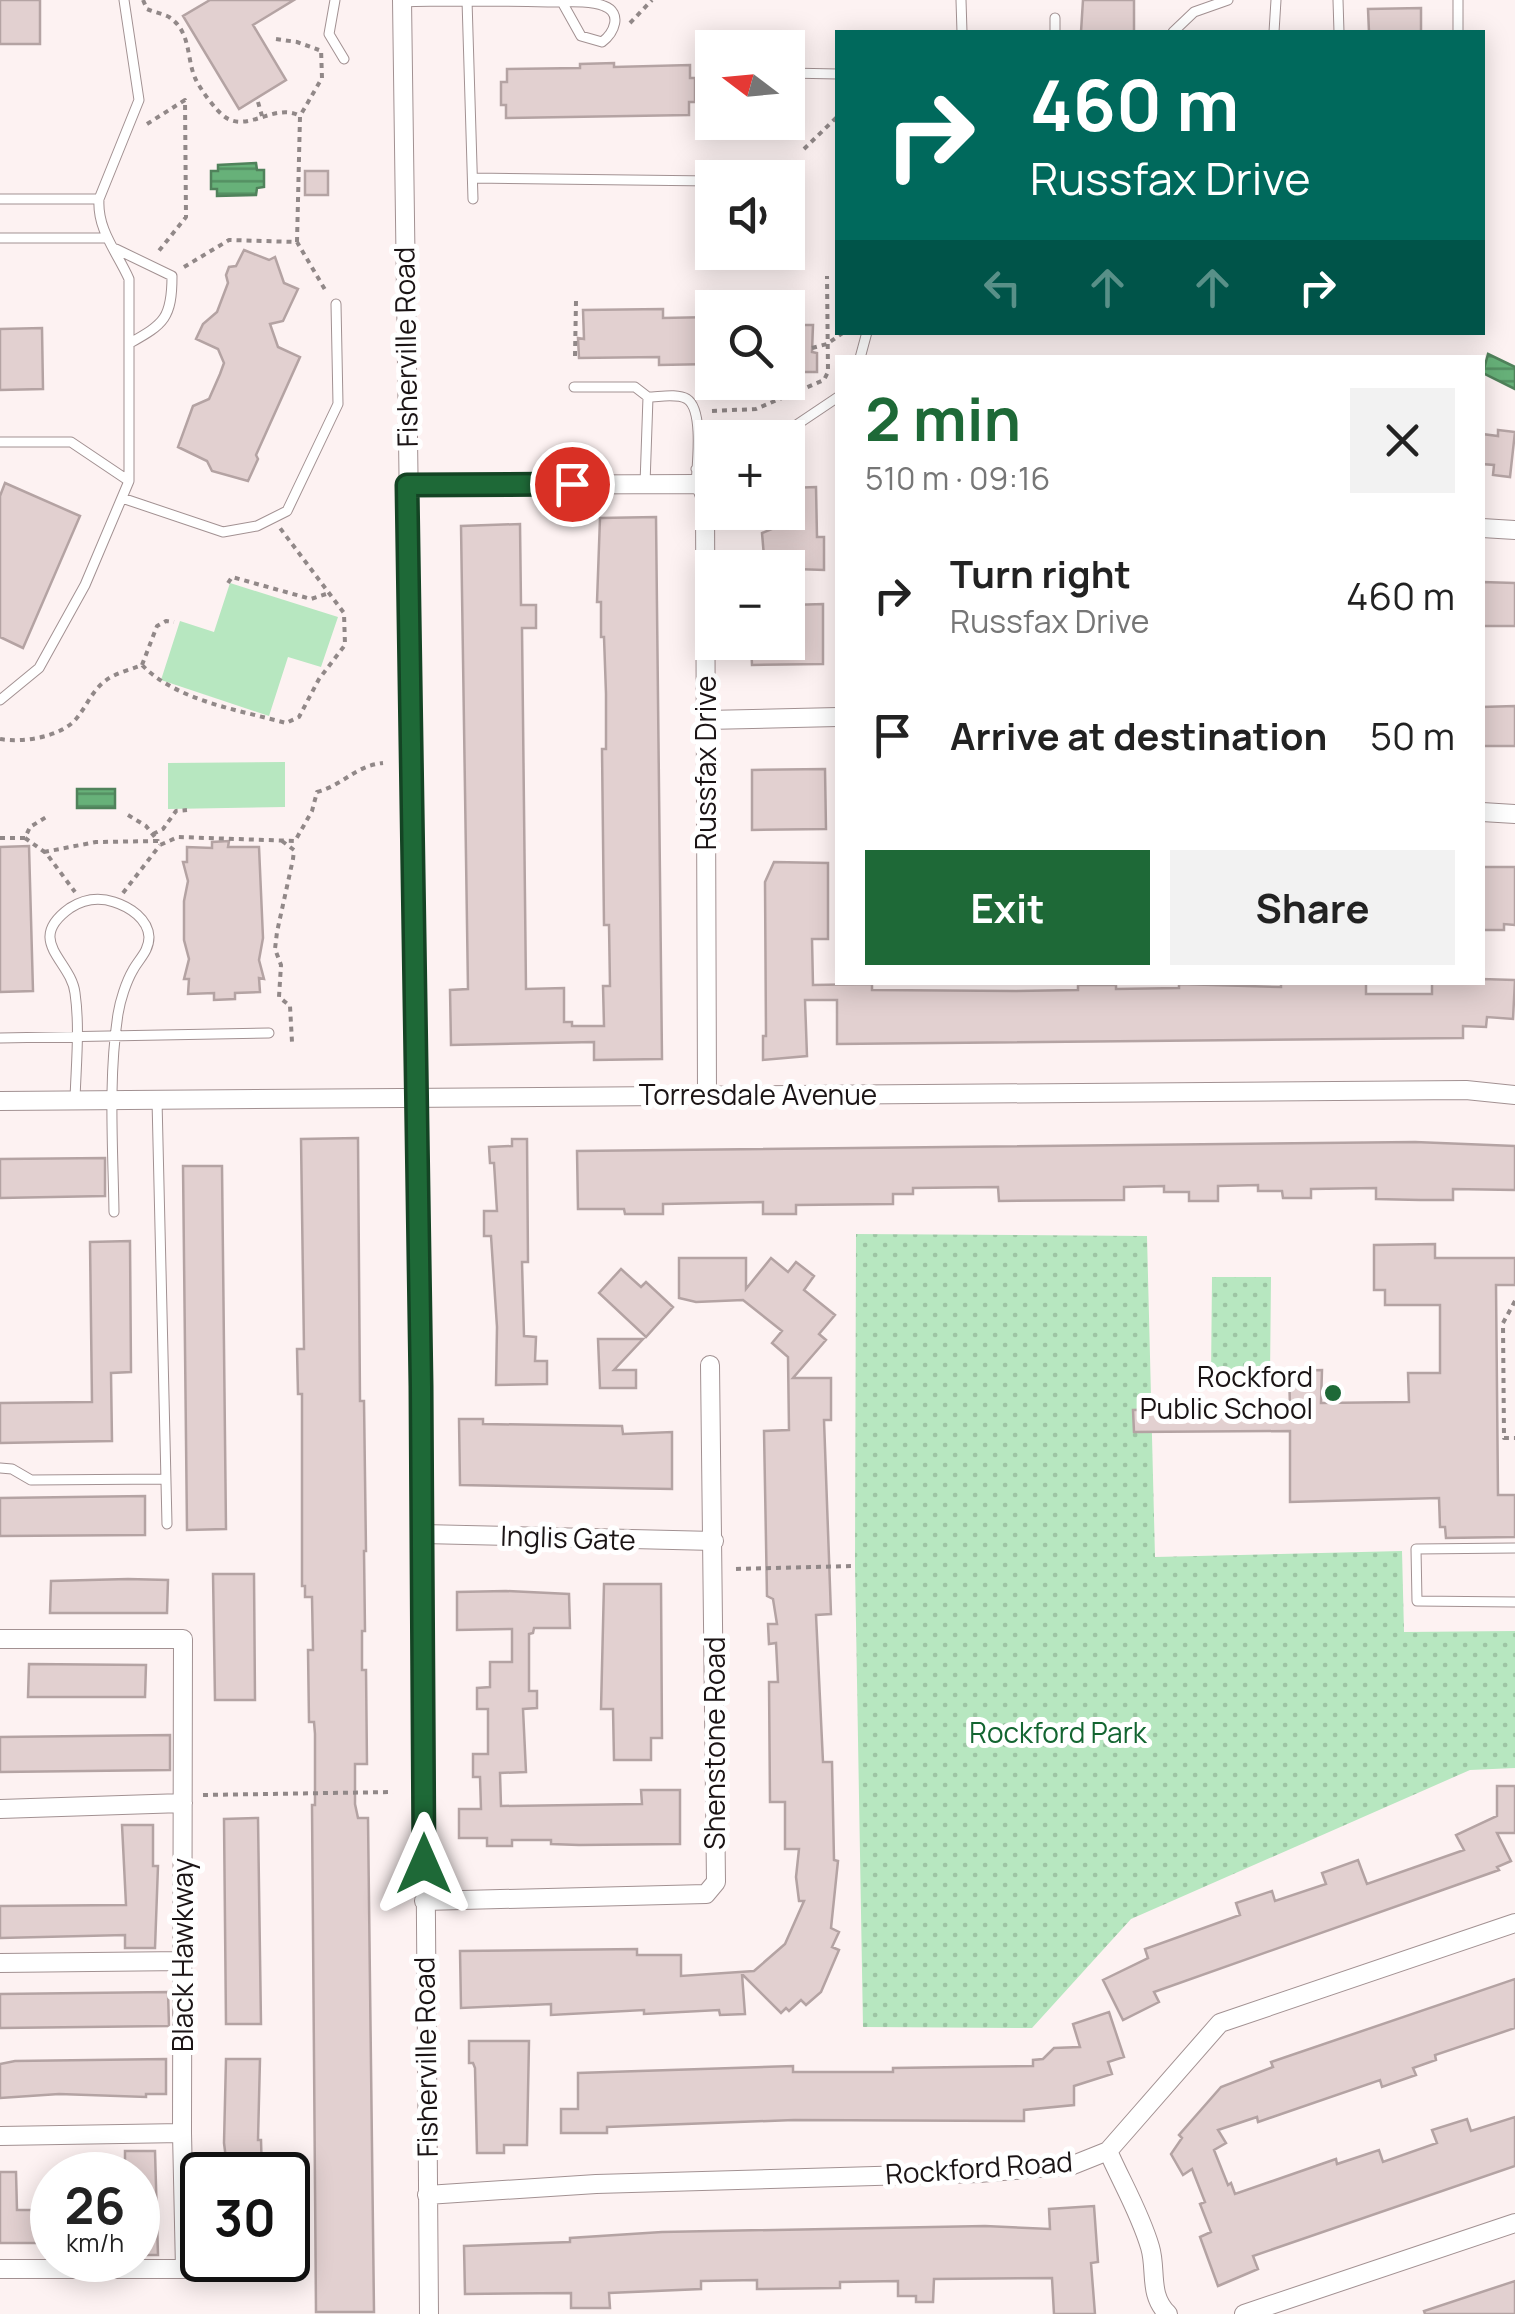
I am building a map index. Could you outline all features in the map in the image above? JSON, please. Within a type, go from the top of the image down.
[{"type":"street","name":"Fisherville Road","points":[[402,1],[423,1534],[429,2314]]},
{"type":"street","points":[[407,485],[645,484],[695,477]]},
{"type":"street","points":[[1485,528],[1515,530]]},
{"type":"street","name":"Russfax Drive","points":[[705,530],[707,1095]]},
{"type":"street","points":[[706,720],[835,717]]},
{"type":"street","points":[[1485,812],[1515,814]]},
{"type":"street","name":"Torresdale Avenue","points":[[0,1102],[1466,1090],[1515,1095]]},
{"type":"street","name":"Shenstone Road","points":[[424,1901],[706,1894],[716,1882],[710,1366]]},
{"type":"street","name":"Inglis Gate","points":[[423,1534],[714,1541]]},
{"type":"street","name":"Black Hawkway","points":[[0,1639],[183,1639],[182,2152]]},
{"type":"street","points":[[0,1809],[182,1803]]},
{"type":"street","name":"Rockford Road","points":[[427,2194],[596,2184],[979,2174],[1073,2164],[1108,2152],[1220,2023],[1515,1923]]},
{"type":"street","points":[[0,1963],[184,1961]]},
{"type":"street","points":[[0,2136],[182,2133]]},
{"type":"street","points":[[1108,2152],[1152,2250],[1154,2291],[1168,2314]]},
{"type":"street","points":[[1244,2314],[1515,2223]]},
{"type":"street","points":[[0,2269],[180,2269]]},
{"type":"lane","points":[[0,700],[39,668],[84,586],[129,481],[130,279],[106,238],[98,215],[99,199],[139,100],[124,0]]},
{"type":"lane","points":[[336,0],[328,34],[344,59]]},
{"type":"lane","points":[[402,1],[467,0],[562,2],[602,4],[610,8],[615,26],[610,36],[602,42],[581,36],[562,2]]},
{"type":"lane","points":[[467,0],[474,199]]},
{"type":"lane","points":[[961,0],[962,30]]},
{"type":"lane","points":[[1174,30],[1194,12],[1228,0]]},
{"type":"lane","points":[[1274,30],[1276,0]]},
{"type":"lane","points":[[1338,0],[1339,30]]},
{"type":"lane","points":[[1458,0],[1458,30]]},
{"type":"lane","points":[[1055,18],[1056,30]]},
{"type":"lane","points":[[805,73],[835,74]]},
{"type":"lane","points":[[472,178],[695,181]]},
{"type":"lane","points":[[0,199],[99,199]]},
{"type":"lane","points":[[0,238],[106,238]]},
{"type":"lane","points":[[116,250],[172,276],[172,297],[160,326],[130,343]]},
{"type":"lane","points":[[122,498],[223,532],[257,526],[287,511],[338,404],[336,304]]},
{"type":"lane","points":[[574,388],[634,387],[648,398],[679,396],[694,406],[698,420]]},
{"type":"lane","points":[[645,484],[648,398]]},
{"type":"lane","points":[[804,420],[835,399]]},
{"type":"lane","points":[[0,442],[71,442],[129,481]]},
{"type":"lane","points":[[75,1101],[75,989],[53,953],[52,929],[72,908],[102,899],[134,910],[147,927],[150,942],[132,970],[118,1012],[113,1100],[114,1212]]},
{"type":"lane","points":[[0,1038],[269,1033]]},
{"type":"lane","points":[[156,1100],[167,1524]]},
{"type":"lane","points":[[0,1468],[12,1468],[31,1480],[166,1478]]},
{"type":"lane","points":[[1515,1548],[1416,1549],[1417,1602],[1515,1602]]},
{"type":"path","points":[[143,0],[147,9],[168,17],[180,27],[191,52],[195,80],[224,117],[239,122],[273,111],[300,116]]},
{"type":"path","points":[[610,36],[620,33],[652,0]]},
{"type":"path","points":[[328,34],[320,51],[322,78],[300,116],[297,242],[336,304]]},
{"type":"path","points":[[276,39],[320,51]]},
{"type":"path","points":[[139,100],[148,126],[185,100],[186,217],[151,266]]},
{"type":"path","points":[[258,102],[262,116]]},
{"type":"path","points":[[804,149],[835,119]]},
{"type":"path","points":[[172,276],[229,240],[297,242]]},
{"type":"path","points":[[712,411],[756,409],[824,380],[828,372],[827,276]]},
{"type":"path","points":[[576,301],[576,356]]},
{"type":"path","points":[[576,333],[584,333]]},
{"type":"path","points":[[812,348],[828,344],[840,335]]},
{"type":"path","points":[[142,666],[176,689],[286,723],[298,717],[345,645],[344,614],[272,518]]},
{"type":"path","points":[[228,583],[232,577],[311,599],[329,594]]},
{"type":"path","points":[[0,739],[11,741],[51,734],[74,721],[89,695],[109,678],[142,666],[157,626],[174,622]]},
{"type":"path","points":[[44,852],[96,842],[159,843],[178,837],[295,842],[318,792],[334,788],[363,766],[383,763]]},
{"type":"path","points":[[152,834],[163,829],[176,812],[187,810]]},
{"type":"path","points":[[128,815],[159,843]]},
{"type":"path","points":[[25,838],[30,826],[48,816]]},
{"type":"path","points":[[0,838],[25,838],[44,852],[76,892],[87,891]]},
{"type":"path","points":[[280,840],[294,850],[276,949],[281,965],[279,998],[290,1006],[292,1042]]},
{"type":"path","points":[[110,891],[123,893],[159,843]]},
{"type":"path","points":[[1515,1301],[1504,1323],[1504,1438],[1515,1438]]},
{"type":"path","points":[[736,1569],[855,1566]]},
{"type":"path","points":[[182,1803],[200,1795],[393,1792]]},
{"type":"green space","points":[[230,583],[338,617],[321,667],[288,657],[269,716],[161,680],[180,621],[214,632]]},
{"type":"green space","points":[[285,762],[285,807],[168,809],[168,763]]},
{"type":"green space","name":"Rockford Park","points":[[856,1234],[1147,1236],[1155,1557],[1402,1551],[1404,1632],[1515,1631],[1515,1768],[1470,1770],[1131,1919],[1032,2028],[863,2027],[855,1566]]},
{"type":"green space","points":[[1212,1277],[1271,1277],[1270,1377],[1211,1377]]},
{"type":"shaded area","points":[[256,163],[257,170],[264,170],[264,187],[257,188],[256,195],[217,196],[217,189],[211,189],[211,171],[218,171],[218,165]]},
{"type":"shaded area","points":[[1488,354],[1515,367],[1515,389],[1485,374]]},
{"type":"shaded area","points":[[77,789],[115,789],[115,808],[77,808]]},
{"type":"building","points":[[0,0],[40,0],[40,44],[0,44]]},
{"type":"building","points":[[210,0],[294,0],[253,25],[286,80],[239,109],[183,16]]},
{"type":"building","points":[[1083,0],[1134,0],[1134,30],[1081,30]]},
{"type":"building","points":[[1421,8],[1421,30],[1369,30],[1368,9]]},
{"type":"building","points":[[580,64],[690,65],[690,78],[695,78],[695,102],[689,102],[689,115],[506,118],[506,105],[501,105],[501,82],[507,82],[507,69],[580,68]]},
{"type":"building","points":[[305,171],[328,171],[328,195],[305,195]]},
{"type":"building","points":[[244,250],[269,260],[275,257],[284,283],[298,289],[283,321],[270,324],[278,347],[300,357],[248,481],[212,471],[207,461],[178,447],[193,406],[209,399],[224,363],[218,349],[196,339],[203,324],[217,312],[228,283],[229,267],[236,266]]},
{"type":"building","points":[[663,309],[663,318],[695,317],[695,364],[659,365],[659,357],[579,358],[578,338],[584,339],[583,310]]},
{"type":"building","points":[[805,325],[813,325],[812,352],[817,353],[817,372],[805,372]]},
{"type":"building","points":[[42,328],[43,389],[0,390],[0,329]]},
{"type":"building","points":[[1498,430],[1515,432],[1510,477],[1493,475],[1494,465],[1485,464],[1485,434],[1498,436]]},
{"type":"building","points":[[5,483],[80,516],[23,648],[0,637],[0,496]]},
{"type":"building","points":[[805,487],[816,487],[817,537],[824,537],[824,570],[805,569],[805,550],[763,550],[762,533],[805,530]]},
{"type":"building","points":[[656,517],[662,1059],[594,1060],[594,1042],[451,1045],[450,990],[468,989],[461,526],[520,524],[521,605],[536,605],[536,628],[522,628],[526,989],[564,988],[564,1022],[572,1022],[572,1026],[604,1026],[603,986],[610,986],[609,925],[604,925],[602,749],[606,749],[606,694],[601,602],[597,602],[600,518]]},
{"type":"building","points":[[1485,582],[1515,583],[1515,626],[1485,626]]},
{"type":"building","points":[[823,604],[823,664],[752,665],[752,660],[805,660],[805,605]]},
{"type":"building","points":[[1515,706],[1515,746],[1485,746],[1485,707]]},
{"type":"building","points":[[825,769],[826,829],[752,830],[752,770]]},
{"type":"building","points":[[229,841],[228,847],[259,847],[263,938],[259,960],[264,979],[259,978],[260,992],[235,993],[235,999],[214,1000],[214,993],[188,994],[189,979],[184,979],[189,959],[184,940],[188,881],[183,862],[187,862],[187,847],[212,848],[212,842]]},
{"type":"building","points":[[29,846],[33,991],[0,992],[0,847]]},
{"type":"building","points":[[774,862],[828,863],[828,939],[812,939],[813,985],[872,985],[872,990],[1016,991],[1078,990],[1078,985],[1116,985],[1116,989],[1366,985],[1366,994],[1432,994],[1432,985],[1485,985],[1485,979],[1515,980],[1513,1019],[1487,1017],[1486,1027],[1463,1026],[1463,1038],[837,1044],[837,1000],[805,1000],[807,1056],[763,1060],[765,882]]},
{"type":"building","points":[[1485,867],[1515,867],[1515,925],[1504,924],[1504,930],[1485,930]]},
{"type":"building","points":[[358,1138],[360,1401],[364,1401],[366,1551],[362,1670],[366,1670],[367,1764],[355,1764],[355,1804],[358,1818],[368,1818],[374,2312],[316,2312],[312,1805],[315,1734],[314,1722],[309,1722],[312,1597],[305,1597],[302,1586],[302,1394],[298,1394],[297,1349],[304,1349],[301,1139]]},
{"type":"building","points":[[512,1139],[527,1139],[528,1262],[522,1262],[524,1336],[536,1337],[535,1361],[547,1361],[547,1384],[496,1385],[491,1236],[484,1236],[484,1211],[497,1211],[489,1147],[512,1146]]},
{"type":"building","points":[[1415,1142],[1515,1146],[1515,1190],[1453,1189],[1453,1200],[1420,1200],[1376,1199],[1376,1188],[1311,1189],[1311,1198],[1283,1198],[1282,1191],[1258,1191],[1258,1185],[1218,1186],[1218,1201],[1189,1201],[1189,1192],[1164,1192],[1164,1186],[1124,1187],[1124,1200],[999,1201],[998,1187],[913,1188],[913,1194],[893,1194],[893,1204],[796,1205],[796,1214],[763,1214],[763,1202],[663,1204],[663,1214],[578,1209],[577,1151]]},
{"type":"building","points":[[105,1158],[105,1196],[0,1198],[0,1159]]},
{"type":"building","points":[[183,1166],[222,1166],[226,1529],[187,1530]]},
{"type":"building","points":[[130,1241],[131,1372],[111,1373],[112,1441],[0,1443],[0,1403],[92,1402],[90,1242]]},
{"type":"building","points":[[1435,1244],[1435,1258],[1515,1258],[1515,1285],[1496,1285],[1498,1495],[1515,1495],[1515,1537],[1446,1538],[1445,1527],[1440,1527],[1439,1498],[1290,1502],[1290,1431],[1134,1432],[1133,1410],[1290,1407],[1289,1371],[1322,1370],[1321,1403],[1409,1402],[1408,1373],[1440,1373],[1440,1305],[1385,1305],[1385,1290],[1374,1290],[1374,1245]]},
{"type":"building","points":[[679,1258],[746,1258],[746,1289],[771,1258],[788,1272],[796,1262],[814,1276],[804,1290],[835,1315],[819,1334],[826,1340],[793,1378],[831,1378],[831,1420],[824,1420],[831,1614],[816,1615],[823,1762],[832,1762],[834,1860],[838,1861],[831,1928],[839,1932],[832,1947],[839,1950],[821,1992],[806,2005],[801,2000],[781,2013],[742,1974],[745,2014],[720,2015],[719,2010],[644,2014],[644,2010],[551,2015],[551,2004],[461,2008],[460,1951],[637,1949],[637,1955],[681,1955],[681,1976],[754,1971],[785,1944],[804,1901],[799,1901],[796,1877],[799,1849],[785,1849],[785,1802],[770,1802],[769,1682],[778,1682],[776,1643],[769,1644],[768,1624],[777,1624],[773,1599],[767,1596],[764,1431],[789,1430],[788,1357],[772,1343],[782,1331],[743,1300],[696,1302],[679,1298]]},
{"type":"building","points":[[621,1269],[641,1287],[646,1282],[673,1307],[646,1337],[599,1293]]},
{"type":"building","points":[[598,1339],[643,1339],[614,1370],[636,1370],[636,1388],[600,1388]]},
{"type":"building","points":[[459,1419],[483,1419],[483,1424],[622,1426],[623,1434],[672,1432],[672,1489],[460,1485]]},
{"type":"building","points":[[145,1496],[145,1535],[0,1536],[0,1498]]},
{"type":"building","points":[[213,1574],[254,1574],[255,1700],[215,1700]]},
{"type":"building","points":[[168,1580],[167,1613],[50,1613],[51,1581]]},
{"type":"building","points":[[604,1584],[661,1584],[662,1738],[651,1738],[651,1760],[614,1760],[613,1709],[601,1709]]},
{"type":"building","points":[[457,1592],[569,1594],[570,1628],[534,1628],[529,1634],[529,1691],[537,1691],[537,1708],[523,1709],[526,1772],[500,1773],[501,1806],[642,1804],[641,1790],[680,1790],[680,1844],[579,1845],[512,1840],[512,1846],[487,1846],[487,1838],[459,1838],[459,1809],[481,1809],[480,1777],[473,1777],[473,1754],[488,1754],[488,1709],[477,1709],[477,1688],[490,1687],[490,1662],[512,1662],[512,1629],[457,1630]]},
{"type":"building","points":[[29,1664],[146,1665],[145,1697],[28,1697]]},
{"type":"building","points":[[170,1735],[170,1770],[0,1772],[0,1737]]},
{"type":"building","points":[[1497,1786],[1515,1786],[1515,1833],[1497,1833],[1511,1861],[1497,1867],[1499,1870],[1154,1992],[1159,2002],[1123,2020],[1103,1980],[1148,1958],[1145,1949],[1240,1915],[1236,1903],[1272,1891],[1275,1901],[1326,1884],[1322,1873],[1358,1860],[1367,1884],[1464,1850],[1456,1835],[1497,1816]]},
{"type":"building","points":[[258,1818],[261,2024],[226,2024],[224,1819]]},
{"type":"building","points":[[122,1825],[153,1825],[153,1866],[158,1866],[155,1948],[125,1948],[125,1935],[0,1938],[0,1906],[126,1905]]},
{"type":"building","points":[[1515,1979],[1515,2028],[1435,2055],[1436,2060],[1413,2068],[1416,2075],[1382,2087],[1380,2080],[1258,2122],[1257,2117],[1218,2130],[1226,2143],[1214,2150],[1235,2194],[1336,2159],[1337,2164],[1379,2150],[1383,2162],[1437,2143],[1432,2130],[1467,2119],[1471,2131],[1515,2117],[1515,2166],[1253,2256],[1258,2269],[1218,2286],[1200,2237],[1211,2232],[1200,2204],[1205,2202],[1192,2169],[1183,2175],[1171,2154],[1182,2138],[1179,2135],[1221,2087],[1273,2067],[1271,2062]]},
{"type":"building","points":[[168,1992],[169,2026],[0,2028],[0,1994]]},
{"type":"building","points":[[1109,2012],[1124,2057],[1108,2062],[1112,2074],[1074,2086],[1074,2105],[1024,2110],[1024,2121],[794,2120],[607,2127],[607,2133],[561,2133],[561,2109],[578,2109],[578,2073],[793,2066],[793,2072],[893,2072],[893,2068],[1033,2066],[1033,2060],[1043,2059],[1054,2048],[1080,2047],[1073,2024]]},
{"type":"building","points":[[469,2041],[529,2041],[527,2145],[504,2145],[504,2153],[477,2153],[475,2068],[469,2063]]},
{"type":"building","points":[[166,2059],[166,2094],[0,2098],[0,2064]]},
{"type":"building","points":[[226,2059],[260,2059],[258,2140],[261,2152],[225,2152]]},
{"type":"building","points":[[0,2172],[16,2172],[17,2210],[30,2210],[30,2243],[0,2243]]},
{"type":"building","points":[[1094,2206],[1098,2262],[1091,2263],[1095,2314],[1054,2314],[1052,2278],[934,2279],[933,2302],[916,2302],[916,2296],[898,2296],[898,2281],[840,2282],[840,2288],[757,2289],[757,2280],[701,2281],[701,2289],[609,2293],[610,2308],[571,2308],[571,2293],[465,2294],[464,2246],[570,2242],[570,2238],[662,2232],[985,2226],[1050,2229],[1049,2209]]},
{"type":"building","points":[[1515,2281],[1515,2314],[1425,2314],[1424,2311]]},
{"type":"place","name":"Rockford Public School","points":[[1333,1393]]},
{"type":"route","points":[[424,1864],[423,1534],[407,485],[572,484]]}]
